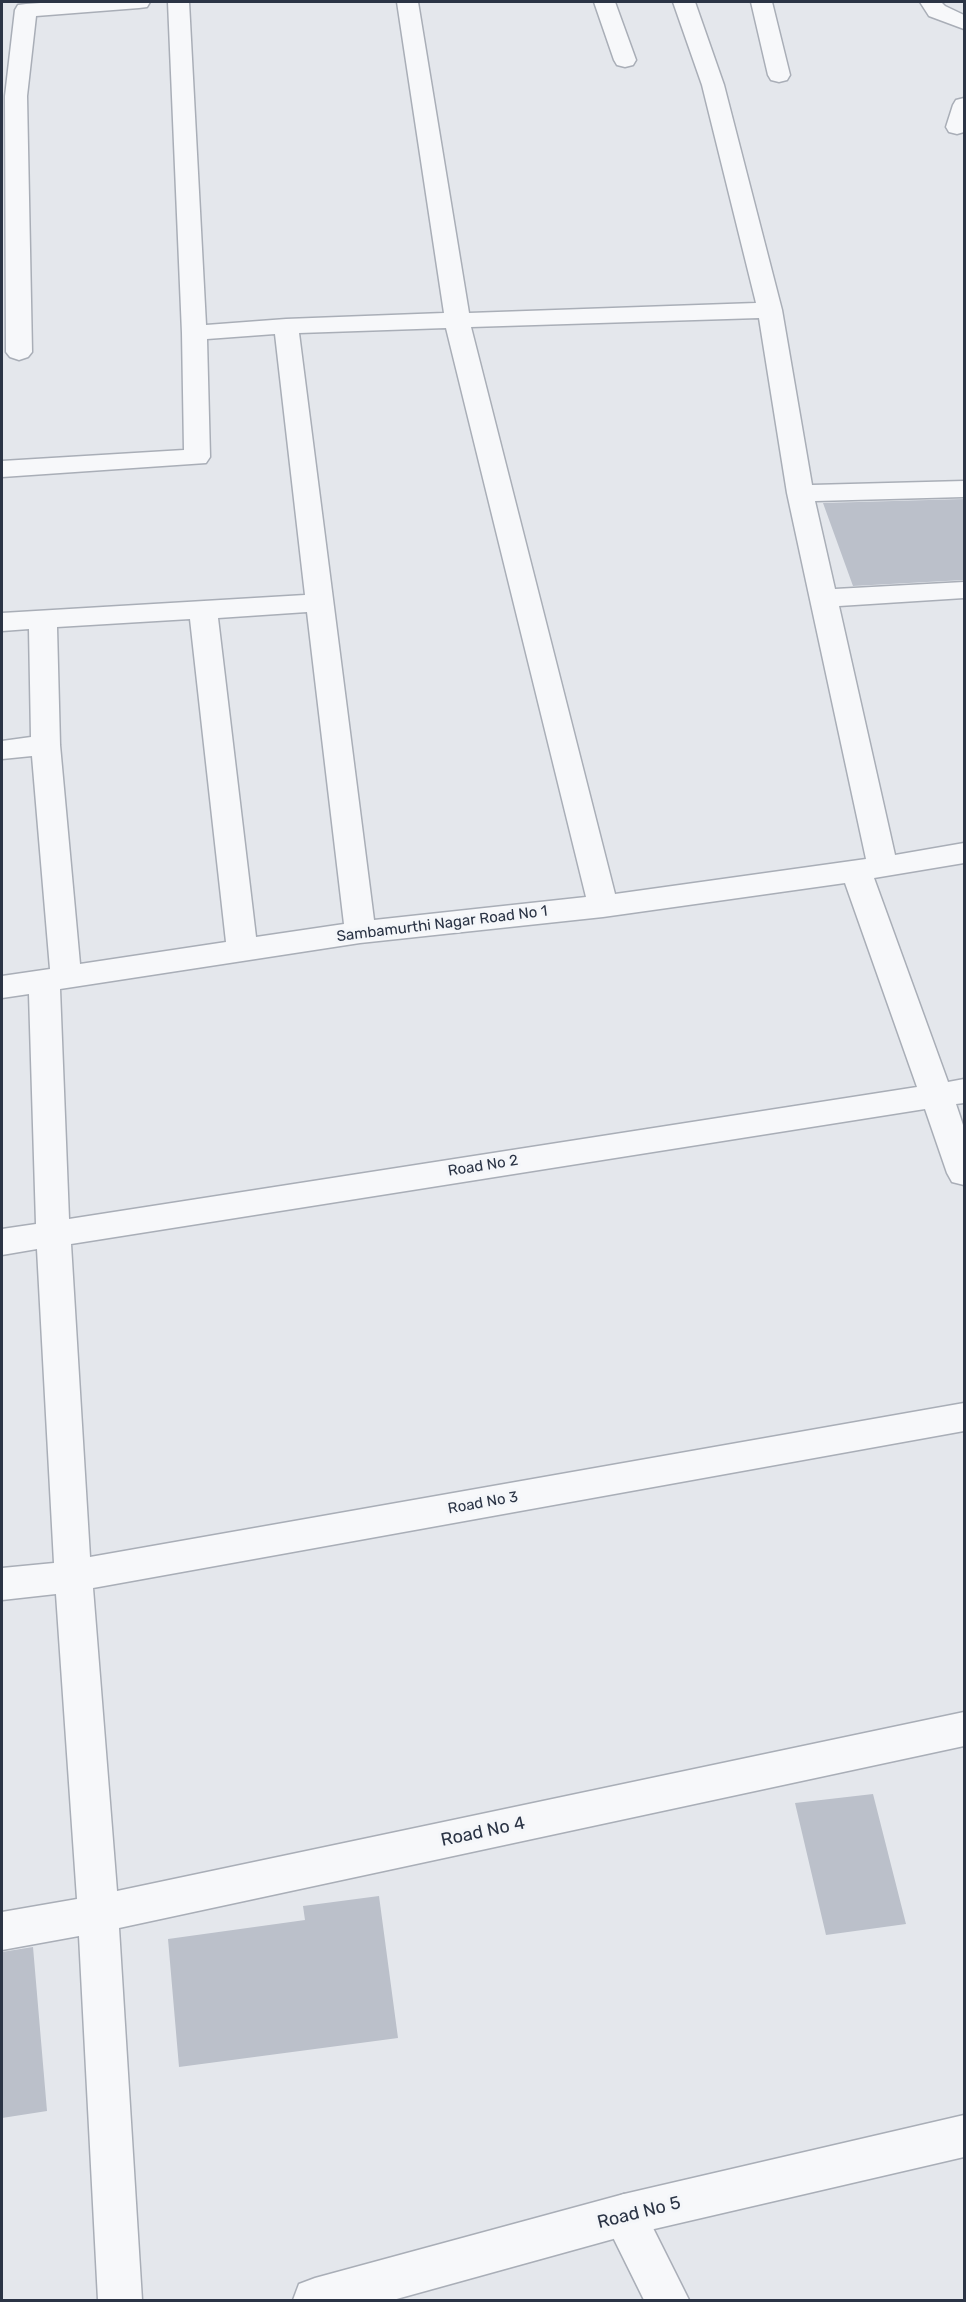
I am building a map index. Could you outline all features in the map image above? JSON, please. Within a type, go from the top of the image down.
[{"type":"street","points":[[2,14],[26,10],[140,2]]},
{"type":"street","points":[[2,469],[197,457],[194,333],[178,2]]},
{"type":"street","points":[[407,2],[458,321],[603,906]]},
{"type":"street","points":[[604,2],[625,60]]},
{"type":"street","points":[[684,2],[713,85],[770,310],[800,494],[823,598],[870,869],[951,1093],[964,1173]]},
{"type":"street","points":[[761,2],[779,75]]},
{"type":"street","points":[[931,2],[937,11],[964,23]]},
{"type":"street","points":[[19,351],[16,96],[26,10]]},
{"type":"street","points":[[957,127],[964,105]]},
{"type":"street","points":[[194,333],[286,326],[770,310]]},
{"type":"street","points":[[286,326],[360,932]]},
{"type":"street","points":[[800,494],[964,489]]},
{"type":"street","points":[[823,598],[964,590]]},
{"type":"street","points":[[2,622],[320,603]]},
{"type":"street","points":[[203,609],[242,950]]},
{"type":"street","points":[[43,618],[55,979],[53,1234],[73,1576],[98,1914],[120,2301]]},
{"type":"street","points":[[2,750],[46,745]]},
{"type":"street","name":"Sambamurthi Nagar Road No 1","points":[[2,987],[360,932],[603,906],[870,869],[964,853]]},
{"type":"street","name":"Road No 2","points":[[2,1242],[951,1093]]},
{"type":"street","name":"Road No 3","points":[[2,1584],[73,1576],[964,1418]]},
{"type":"street","name":"Road No 4","points":[[2,1931],[98,1914],[964,1729]]},
{"type":"street","name":"Road No 5","points":[[315,2301],[624,2215],[964,2136]]},
{"type":"street","points":[[624,2215],[667,2301]]},
{"type":"building","points":[[964,499],[964,580],[853,586],[823,503]]},
{"type":"building","points":[[873,1794],[906,1924],[826,1935],[795,1803]]},
{"type":"building","points":[[379,1896],[398,2038],[179,2067],[168,1939],[305,1920],[303,1906]]},
{"type":"building","points":[[33,1947],[47,2111],[2,2118],[2,1952]]}]
